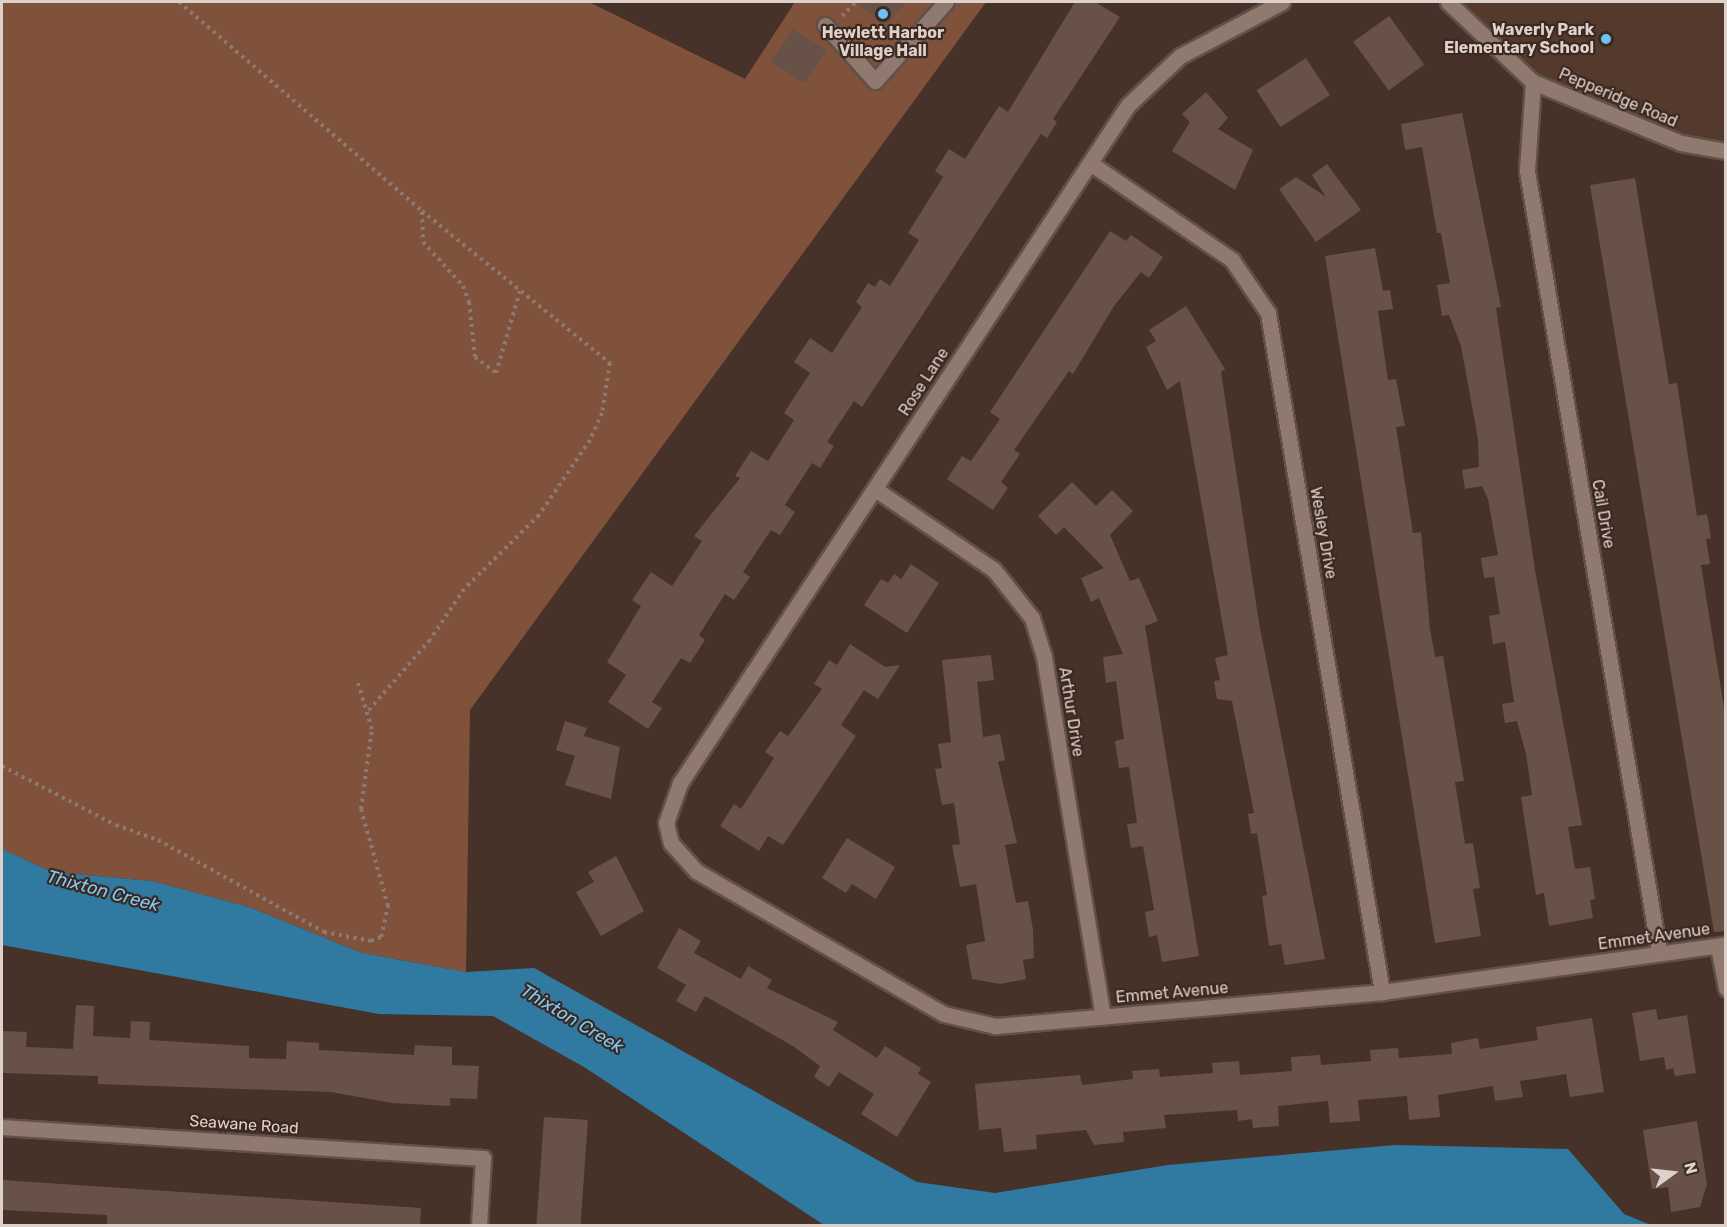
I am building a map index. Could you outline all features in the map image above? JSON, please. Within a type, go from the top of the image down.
[{"type":"street","points":[[825,25],[875,81],[946,2]]},
{"type":"street","name":"Rose Lane","points":[[670,843],[666,823],[680,783],[1090,163],[1152,77],[1282,2]]},
{"type":"street","points":[[1448,2],[1533,82]]},
{"type":"street","name":"Pepperidge Road","points":[[1533,82],[1681,143],[1725,151]]},
{"type":"street","name":"Cail Drive","points":[[1533,82],[1527,171],[1659,952]]},
{"type":"street","name":"Wesley Drive","points":[[1090,163],[1232,260],[1268,313],[1382,992]]},
{"type":"street","name":"Arthur Drive","points":[[874,489],[994,570],[1032,618],[1044,657],[1103,1016]]},
{"type":"street","name":"Emmet Avenue","points":[[670,843],[696,871],[944,1014],[995,1026],[1382,992],[1520,976],[1659,952],[1722,945]]},
{"type":"street","points":[[1722,945],[1725,988]]},
{"type":"street","name":"Seawane Road","points":[[2,1127],[483,1158],[479,1226]]},
{"type":"path","points":[[179,2],[422,211],[610,363],[602,413],[539,515],[464,589],[430,640],[369,710]]},
{"type":"path","points":[[422,211],[423,242],[463,286],[470,302],[475,357],[496,373],[520,291]]},
{"type":"path","points":[[2,766],[116,825],[158,840],[324,932],[364,942],[381,937],[388,918],[361,810],[371,754],[369,710],[357,680]]},
{"type":"shaded area","points":[[2,2],[589,2],[745,79],[795,2],[986,2],[470,710],[466,972],[362,953],[249,907],[152,881],[52,872],[2,849]]},
{"type":"shaded area","name":"Waverly Park Elementary School","points":[[1452,2],[1725,2],[1725,147],[1701,144],[1522,77]]},
{"type":"water","name":"Thixton Creek","points":[[2,849],[52,872],[152,881],[249,907],[362,953],[466,972],[534,968],[917,1182],[995,1193],[1168,1165],[1395,1145],[1568,1149],[1624,1214],[1651,1225],[824,1225],[584,1067],[493,1016],[379,1014],[2,945]]},
{"type":"building","name":"Hewlett Harbor Village Hall","points":[[857,2],[907,2],[884,27]]},
{"type":"building","points":[[1075,2],[1095,2],[1120,17],[1053,119],[1057,122],[1047,138],[1041,134],[862,407],[854,401],[827,442],[834,446],[820,468],[812,463],[785,505],[795,512],[780,535],[771,530],[743,572],[750,577],[734,600],[725,594],[699,635],[705,640],[690,663],[681,658],[652,702],[662,708],[648,729],[608,702],[626,675],[607,662],[641,606],[632,600],[651,572],[672,586],[702,541],[694,536],[740,478],[735,476],[751,451],[768,461],[794,420],[784,413],[810,373],[794,362],[810,338],[832,353],[862,307],[856,302],[868,283],[875,287],[880,279],[890,286],[919,240],[908,233],[943,177],[935,171],[949,149],[965,159],[999,106],[1008,112]]},
{"type":"building","points":[[1389,16],[1424,65],[1389,90],[1353,42]]},
{"type":"building","points":[[792,28],[827,50],[806,84],[771,62]]},
{"type":"building","points":[[1306,58],[1330,95],[1280,127],[1257,90]]},
{"type":"building","points":[[1206,92],[1228,118],[1218,129],[1253,150],[1235,190],[1172,151],[1190,122],[1182,114]]},
{"type":"building","points":[[1462,113],[1501,307],[1496,308],[1535,570],[1582,825],[1568,827],[1575,869],[1590,867],[1595,899],[1590,900],[1593,918],[1549,926],[1544,893],[1536,895],[1521,797],[1532,795],[1526,754],[1517,721],[1505,723],[1502,704],[1514,702],[1505,642],[1493,644],[1489,616],[1500,614],[1494,577],[1484,578],[1481,558],[1498,555],[1488,499],[1482,486],[1465,489],[1462,470],[1479,467],[1478,439],[1461,346],[1449,315],[1442,316],[1437,285],[1450,283],[1441,233],[1437,233],[1422,147],[1405,150],[1401,124]]},
{"type":"building","points":[[1327,164],[1361,210],[1316,242],[1279,189],[1296,177],[1326,197],[1312,175]]},
{"type":"building","points":[[1635,178],[1669,384],[1677,383],[1697,516],[1707,514],[1711,538],[1706,539],[1710,564],[1701,565],[1725,714],[1725,931],[1714,932],[1590,185]]},
{"type":"building","points":[[1110,231],[1126,241],[1131,235],[1163,257],[1149,278],[1141,272],[1114,306],[1073,374],[1069,371],[1014,450],[1020,454],[1001,482],[1008,488],[993,510],[947,479],[962,456],[971,461],[1000,419],[990,412]]},
{"type":"building","points":[[1375,248],[1383,291],[1390,290],[1393,309],[1378,311],[1388,380],[1396,379],[1405,426],[1396,427],[1413,533],[1421,532],[1430,629],[1435,657],[1443,656],[1464,781],[1455,782],[1465,844],[1473,843],[1480,888],[1473,889],[1481,936],[1435,943],[1325,256]]},
{"type":"building","points":[[1186,306],[1225,369],[1221,372],[1259,623],[1325,959],[1285,965],[1281,944],[1269,946],[1262,896],[1267,895],[1257,833],[1251,834],[1248,814],[1254,813],[1232,701],[1217,699],[1214,681],[1220,680],[1215,658],[1228,655],[1180,381],[1167,390],[1146,347],[1156,341],[1149,330]]},
{"type":"building","points":[[1072,482],[1096,506],[1112,490],[1133,511],[1110,535],[1130,581],[1139,578],[1158,621],[1145,626],[1199,956],[1162,962],[1157,935],[1149,937],[1145,912],[1154,910],[1143,846],[1131,848],[1127,824],[1137,823],[1129,767],[1119,768],[1115,741],[1124,739],[1116,681],[1106,683],[1103,657],[1123,654],[1099,598],[1091,602],[1081,578],[1104,568],[1064,527],[1056,535],[1038,516]]},
{"type":"building","points":[[911,564],[939,583],[907,633],[864,605],[881,579],[888,583],[894,574],[901,579]]},
{"type":"building","points":[[850,644],[885,667],[900,665],[878,699],[864,690],[841,725],[856,736],[783,845],[768,836],[759,851],[720,826],[734,804],[741,809],[774,758],[765,752],[780,731],[788,736],[822,689],[814,684],[829,660],[837,665]]},
{"type":"building","points":[[991,655],[994,680],[977,682],[983,737],[1000,734],[1005,760],[998,762],[1017,843],[1005,845],[1016,903],[1028,901],[1033,930],[1034,958],[1023,960],[1026,979],[1000,984],[972,979],[966,945],[985,941],[976,884],[960,887],[952,845],[960,844],[954,803],[942,805],[935,769],[942,768],[938,744],[951,742],[942,660]]},
{"type":"building","points":[[565,721],[587,728],[584,736],[620,747],[611,799],[565,785],[575,756],[556,750]]},
{"type":"building","points":[[847,838],[895,867],[876,899],[852,884],[846,893],[822,878]]},
{"type":"building","points":[[616,856],[644,911],[601,936],[576,892],[594,882],[588,872]]},
{"type":"building","points":[[679,928],[701,941],[694,953],[741,979],[748,966],[772,980],[767,988],[838,1022],[833,1030],[877,1058],[885,1046],[921,1068],[918,1074],[931,1082],[897,1137],[861,1114],[874,1094],[839,1072],[829,1087],[814,1077],[820,1066],[793,1046],[705,996],[696,1012],[676,1001],[686,985],[657,968]]},
{"type":"building","points":[[76,1005],[94,1006],[93,1036],[130,1038],[131,1021],[150,1022],[149,1040],[249,1046],[249,1058],[286,1059],[287,1041],[319,1043],[319,1050],[414,1055],[415,1045],[452,1047],[452,1065],[479,1066],[477,1099],[450,1098],[450,1106],[392,1103],[331,1092],[98,1084],[98,1076],[2,1073],[2,1031],[27,1032],[26,1047],[73,1049]]},
{"type":"building","points":[[1656,1009],[1658,1020],[1687,1015],[1696,1073],[1675,1076],[1673,1068],[1666,1070],[1664,1057],[1640,1061],[1632,1013]]},
{"type":"building","points":[[1592,1018],[1604,1092],[1570,1097],[1566,1074],[1520,1081],[1523,1097],[1495,1101],[1493,1086],[1438,1095],[1440,1117],[1409,1120],[1407,1096],[1358,1100],[1360,1121],[1330,1123],[1328,1101],[1278,1106],[1279,1126],[1253,1128],[1252,1119],[1238,1121],[1237,1110],[1164,1115],[1166,1128],[1123,1132],[1124,1142],[1094,1145],[1086,1130],[1036,1135],[1037,1149],[1004,1152],[1001,1128],[979,1130],[975,1084],[1080,1075],[1082,1085],[1133,1079],[1132,1071],[1159,1069],[1160,1077],[1213,1073],[1212,1063],[1239,1061],[1240,1075],[1292,1071],[1291,1057],[1320,1055],[1321,1065],[1371,1061],[1370,1050],[1398,1048],[1399,1058],[1452,1054],[1451,1043],[1478,1038],[1480,1049],[1538,1040],[1536,1027]]},
{"type":"building","points":[[544,1117],[588,1120],[580,1226],[536,1226]]},
{"type":"building","points":[[1697,1121],[1707,1184],[1700,1207],[1671,1212],[1668,1187],[1652,1189],[1643,1130]]},
{"type":"building","points":[[2,1180],[421,1208],[420,1226],[107,1224],[107,1215],[2,1210]]},
{"type":"place","name":"Hewlett Harbor Village Hall","points":[[883,14]]},
{"type":"place","name":"Waverly Park Elementary School","points":[[1606,39]]}]
